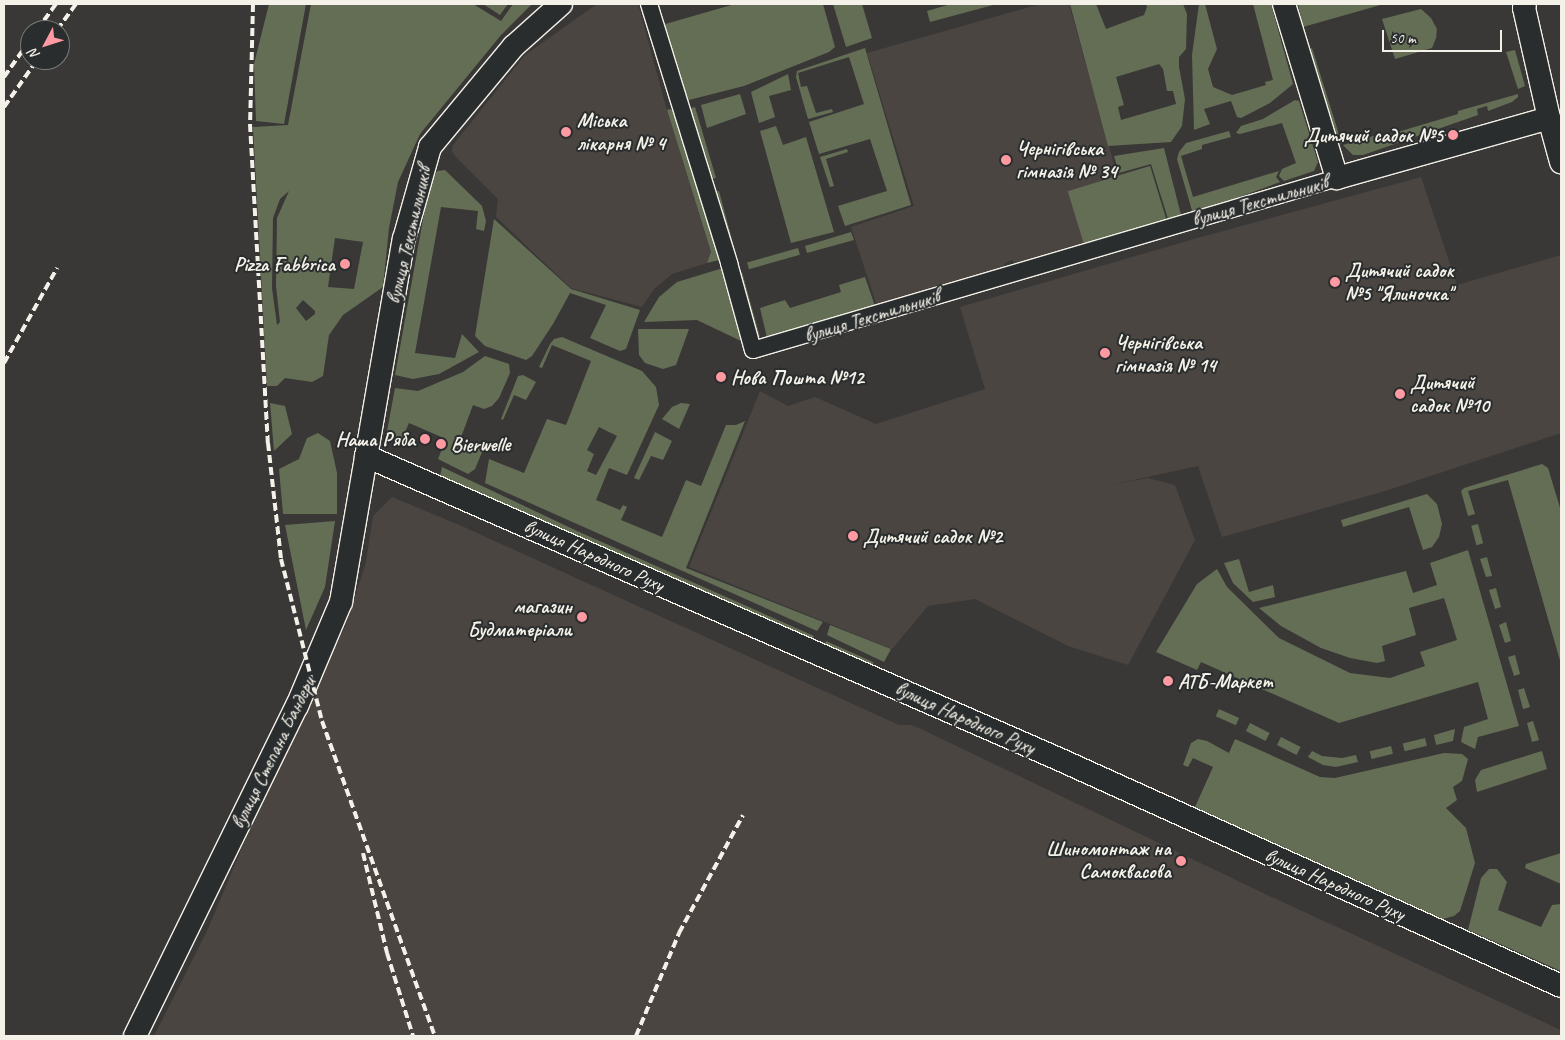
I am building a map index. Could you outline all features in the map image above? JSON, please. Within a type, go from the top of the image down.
[{"type":"street","name":"вулиця Текстильників","points":[[366,456],[404,239],[430,147],[514,46],[561,4]]},
{"type":"street","name":"вулиця Текстильників","points":[[649,4],[729,263],[753,350],[1337,178],[1549,118]]},
{"type":"street","name":"вулиця Текстильників","points":[[1284,4],[1337,178]]},
{"type":"street","points":[[1525,4],[1549,118],[1561,162]]},
{"type":"street","name":"вулиця Народного Руху","points":[[366,456],[1063,761],[1561,986]]},
{"type":"street","name":"вулиця Степана Бандери","points":[[135,1036],[297,706],[341,602],[366,456]]},
{"type":"shaded area","points":[[597,4],[638,4],[666,107],[711,253],[707,263],[672,274],[654,289],[642,307],[571,288],[496,217],[498,199],[452,151],[453,145],[525,55]]},
{"type":"shaded area","name":"Чернігівська гімназія № 34","points":[[1040,4],[1069,4],[1117,175],[1150,166],[1167,223],[1017,266],[1012,260],[1005,263],[1003,270],[877,306],[851,227],[914,206],[867,53]]},
{"type":"shaded area","points":[[1421,177],[1457,285],[1561,255],[1561,433],[1385,491],[1222,537],[1198,466],[1110,485],[1148,478],[1175,485],[1195,540],[1128,665],[1068,646],[975,599],[928,606],[892,649],[689,567],[760,391],[788,406],[815,397],[876,424],[985,389],[960,307],[1201,237]]},
{"type":"shaded area","points":[[392,497],[464,527],[899,725],[911,725],[919,728],[1263,893],[1561,1030],[1561,1036],[154,1036],[207,931],[275,769],[346,625],[366,562],[373,516]]},
{"type":"green space","points":[[269,4],[306,4],[284,124],[256,121],[254,64]]},
{"type":"green space","points":[[311,4],[473,4],[501,21],[513,4],[532,4],[501,35],[420,134],[398,182],[389,228],[383,287],[343,315],[329,335],[323,376],[312,382],[285,378],[277,386],[267,386],[253,127],[288,125]],"holes":[[[289,191],[277,218],[276,286],[280,322],[277,325],[272,288],[273,218],[280,199]],[[335,238],[363,242],[354,289],[328,287]],[[303,300],[315,311],[315,314],[306,321],[296,308]]]},
{"type":"green space","points":[[483,4],[508,4],[500,15]]},
{"type":"green space","points":[[735,4],[823,4],[835,47],[829,52],[744,86],[685,101],[662,25]]},
{"type":"green space","points":[[833,4],[862,4],[872,38],[846,47]]},
{"type":"green space","points":[[951,4],[997,4],[930,22],[927,11]]},
{"type":"green space","points":[[1070,4],[1096,4],[1106,29],[1144,15],[1147,7],[1146,4],[1183,4],[1187,14],[1186,49],[1179,57],[1185,99],[1182,126],[1171,142],[1108,146]],"holes":[[[1159,64],[1163,69],[1167,91],[1173,91],[1176,104],[1121,120],[1118,107],[1124,105],[1116,77]]]},
{"type":"green space","points":[[1199,4],[1205,4],[1217,49],[1208,69],[1213,87],[1232,95],[1266,85],[1265,82],[1273,80],[1253,4],[1271,4],[1293,84],[1270,103],[1241,118],[1237,117],[1231,101],[1204,109],[1210,124],[1194,130],[1192,55]]},
{"type":"green space","points":[[1298,4],[1384,4],[1303,27]]},
{"type":"green space","points":[[1421,9],[1431,18],[1437,29],[1432,48],[1395,59],[1382,19]]},
{"type":"green space","points":[[865,48],[911,205],[845,226],[838,206],[887,191],[870,139],[819,154],[809,122],[864,104],[849,57],[798,73],[801,87],[807,86],[816,113],[832,109],[833,112],[808,119],[796,77],[797,71]]},
{"type":"green space","points":[[1312,48],[1342,144],[1339,143],[1310,49]]},
{"type":"green space","points":[[1515,50],[1525,86],[1518,89],[1506,52]]},
{"type":"green space","points":[[788,74],[791,90],[769,96],[775,117],[759,123],[751,92]]},
{"type":"green space","points":[[740,94],[746,114],[707,128],[701,105]]},
{"type":"green space","points":[[1518,94],[1518,97],[1512,102],[1488,111],[1487,106],[1477,109],[1478,115],[1363,155],[1353,155],[1343,145],[1380,134],[1381,137],[1458,114],[1458,111]]},
{"type":"green space","points":[[1295,100],[1299,101],[1318,162],[1314,171],[1284,181],[1279,176],[1282,169],[1296,163],[1282,123],[1240,134],[1236,133],[1241,126],[1263,119]]},
{"type":"green space","points":[[695,107],[716,178],[710,179],[688,109]]},
{"type":"green space","points":[[667,110],[675,111],[721,256],[719,260],[707,263],[711,252]]},
{"type":"green space","points":[[776,126],[783,145],[806,137],[834,232],[791,243],[760,131]]},
{"type":"green space","points":[[1229,131],[1231,137],[1202,145],[1202,149],[1181,156],[1193,197],[1279,171],[1276,177],[1280,182],[1193,214],[1177,159],[1179,152],[1186,143]]},
{"type":"green space","points":[[1164,148],[1182,219],[1169,222],[1151,164],[1119,173],[1114,156]]},
{"type":"green space","points":[[847,149],[848,152],[826,159],[834,186],[830,187],[820,157]]},
{"type":"green space","points":[[1150,166],[1167,222],[1085,248],[1068,191]]},
{"type":"green space","points":[[445,170],[482,206],[486,221],[484,231],[476,229],[478,211],[441,207],[415,353],[455,358],[462,334],[479,352],[439,374],[413,379],[395,375],[429,186],[437,171]]},
{"type":"green space","points":[[719,191],[736,254],[731,255],[714,192]]},
{"type":"green space","points":[[494,219],[571,289],[640,310],[626,349],[620,351],[590,338],[606,305],[570,293],[532,356],[526,360],[485,346],[475,336]]},
{"type":"green space","points":[[851,232],[854,240],[807,253],[805,246]]},
{"type":"green space","points":[[798,248],[800,255],[749,269],[747,263]]},
{"type":"green space","points":[[723,268],[745,338],[741,341],[697,320],[644,322],[659,297],[677,282]]},
{"type":"green space","points":[[742,272],[760,337],[755,334],[736,274]]},
{"type":"green space","points":[[865,277],[875,306],[767,338],[760,308],[785,300],[790,308],[841,292],[839,285]]},
{"type":"green space","points":[[638,329],[689,329],[676,365],[663,369],[645,363],[639,355]]},
{"type":"green space","points":[[562,337],[642,371],[656,387],[659,405],[627,475],[609,468],[596,500],[620,510],[623,505],[627,507],[621,520],[662,537],[686,480],[701,486],[726,425],[736,425],[745,421],[686,568],[823,622],[817,631],[485,483],[489,459],[524,473],[547,419],[566,425],[591,361],[552,345],[542,368],[539,367],[554,339]],"holes":[[[599,427],[617,436],[596,475],[587,471],[594,454],[587,450]]]},
{"type":"green space","points":[[485,356],[509,364],[510,373],[499,398],[492,406],[484,409],[473,405],[460,440],[483,450],[475,469],[468,474],[438,459],[446,439],[409,423],[401,441],[389,435],[387,431],[395,388],[418,391],[463,372]]},
{"type":"green space","points":[[523,375],[536,382],[526,400],[514,395],[503,420],[501,419],[518,376]]},
{"type":"green space","points":[[270,403],[285,406],[292,434],[274,451]]},
{"type":"green space","points":[[681,403],[690,404],[679,429],[662,419],[672,407]]},
{"type":"green space","points":[[655,432],[672,441],[663,460],[651,456],[639,480],[634,478]]},
{"type":"green space","points":[[318,433],[330,441],[337,473],[337,514],[283,514],[279,469],[299,459],[307,438]]},
{"type":"green space","points":[[1542,464],[1548,468],[1561,511],[1561,664],[1508,480],[1468,491],[1475,514],[1468,516],[1461,491],[1464,488]]},
{"type":"green space","points":[[442,467],[577,531],[814,636],[810,642],[440,476]]},
{"type":"green space","points":[[1427,494],[1437,504],[1442,524],[1439,537],[1432,547],[1423,550],[1409,507],[1343,527],[1341,520]]},
{"type":"green space","points":[[335,521],[325,587],[306,630],[285,525]]},
{"type":"green space","points":[[1478,524],[1483,543],[1476,545],[1471,526]]},
{"type":"green space","points":[[1468,550],[1519,726],[1478,737],[1475,749],[1461,742],[1464,727],[1488,719],[1478,682],[1339,723],[1201,662],[1197,670],[1156,652],[1197,584],[1217,569],[1227,587],[1279,638],[1350,673],[1390,678],[1425,666],[1420,652],[1457,640],[1444,598],[1409,608],[1416,635],[1382,646],[1385,661],[1377,663],[1350,658],[1321,648],[1281,626],[1259,608],[1406,571],[1413,593],[1437,585],[1430,563]]},
{"type":"green space","points":[[1487,557],[1492,576],[1486,577],[1480,559]]},
{"type":"green space","points":[[1239,559],[1249,592],[1273,585],[1275,597],[1253,602],[1233,583],[1224,563]]},
{"type":"green space","points":[[1496,588],[1501,607],[1495,609],[1489,590]]},
{"type":"green space","points":[[1506,622],[1511,641],[1505,643],[1499,625]]},
{"type":"green space","points":[[830,625],[891,649],[884,662],[827,635]]},
{"type":"green space","points":[[826,641],[874,662],[871,669],[823,647]]},
{"type":"green space","points":[[1515,655],[1520,674],[1514,676],[1508,657]]},
{"type":"green space","points":[[1524,688],[1530,707],[1523,709],[1518,690]]},
{"type":"green space","points":[[1219,709],[1239,718],[1236,725],[1216,716]]},
{"type":"green space","points":[[1533,721],[1539,740],[1532,742],[1527,723]]},
{"type":"green space","points":[[1250,723],[1270,733],[1266,741],[1246,731]]},
{"type":"green space","points":[[1455,729],[1453,741],[1436,745],[1434,735]]},
{"type":"green space","points":[[1281,737],[1301,747],[1297,755],[1277,745]]},
{"type":"green space","points":[[1425,738],[1427,746],[1405,751],[1403,744]]},
{"type":"green space","points":[[1198,739],[1207,741],[1229,753],[1235,739],[1320,777],[1335,778],[1444,753],[1462,754],[1468,759],[1462,781],[1453,787],[1457,800],[1446,808],[1466,828],[1475,863],[1460,911],[1454,916],[1443,919],[1195,807],[1213,767],[1193,758],[1188,767],[1183,765],[1191,743]]},
{"type":"green space","points":[[1391,746],[1393,754],[1372,759],[1370,751]]},
{"type":"green space","points":[[1312,751],[1322,756],[1342,758],[1356,755],[1358,762],[1336,767],[1323,765],[1308,757]]},
{"type":"green space","points":[[1542,751],[1547,769],[1477,792],[1475,780],[1481,770]]},
{"type":"green space","points":[[1561,853],[1561,884],[1525,868],[1526,864]]},
{"type":"green space","points":[[1489,869],[1497,869],[1507,882],[1498,910],[1541,927],[1552,905],[1561,904],[1561,971],[1468,930],[1481,878]]},
{"type":"railway","points":[[44,20],[56,4]]},
{"type":"railway","points":[[64,20],[76,4]]},
{"type":"railway","points":[[253,4],[250,124],[268,443],[281,559],[322,721],[435,1036]]},
{"type":"railway","points":[[4,77],[20,54]]},
{"type":"railway","points":[[4,107],[30,70]]},
{"type":"railway","points":[[4,363],[57,268]]},
{"type":"railway","points":[[636,1036],[679,933],[743,815]]},
{"type":"railway","points":[[363,853],[387,953],[413,1036]]},
{"type":"place","name":"Міська лікарня № 4","points":[[566,132]]},
{"type":"place","name":"Дитячий садок №5","points":[[1453,135]]},
{"type":"place","name":"Чернігівська гімназія № 34","points":[[1006,160]]},
{"type":"place","name":"Pizza Fabbrica","points":[[345,264]]},
{"type":"place","name":"Дитячий садок №5 \"Ялиночка\"","points":[[1335,282]]},
{"type":"place","name":"Чернігівська гімназія № 14","points":[[1105,353]]},
{"type":"place","name":"Нова Пошта №12","points":[[721,377]]},
{"type":"place","name":"Дитячий садок №10","points":[[1400,394]]},
{"type":"place","name":"Наша Ряба","points":[[425,439]]},
{"type":"place","name":"Bierwelle","points":[[441,444]]},
{"type":"place","name":"Дитячий садок №2","points":[[853,536]]},
{"type":"place","name":"магазин Будматеріали","points":[[582,617]]},
{"type":"place","name":"АТБ-Маркет","points":[[1168,681]]},
{"type":"place","name":"Шиномонтаж на Самоквасова","points":[[1181,861]]}]
